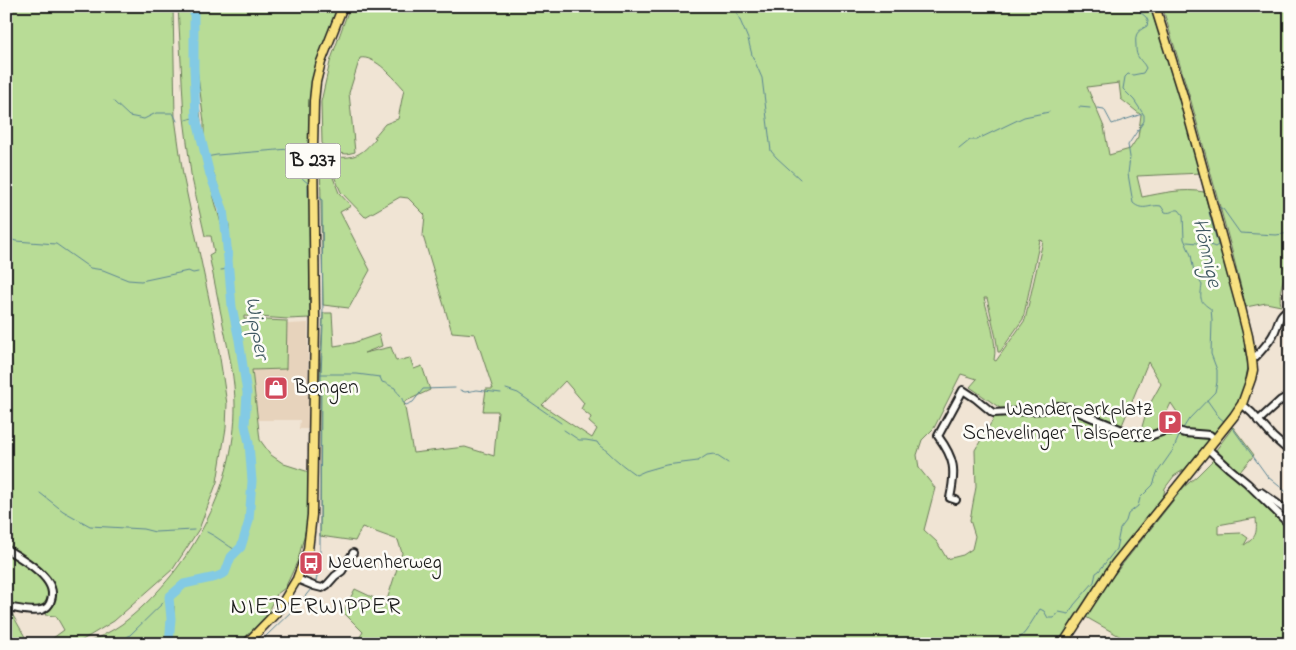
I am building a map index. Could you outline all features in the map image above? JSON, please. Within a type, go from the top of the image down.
[{"type":"main road","name":"B 237","points":[[249,642],[277,612],[297,578],[308,550],[312,515],[315,320],[314,101],[321,62],[343,6]]},
{"type":"main road","points":[[1062,644],[1115,564],[1228,424],[1242,404],[1251,379],[1252,360],[1241,308],[1184,96],[1155,6]]},
{"type":"street","points":[[1252,360],[1273,335],[1282,314],[1290,309]]},
{"type":"street","points":[[956,500],[950,498],[954,478],[952,458],[938,436],[963,390],[993,413],[1043,410],[1058,406],[1066,407],[1137,436],[1150,436],[1178,431],[1210,435],[1215,440]]},
{"type":"street","points":[[1258,421],[1281,400],[1290,395]]},
{"type":"street","points":[[1242,404],[1290,452]]},
{"type":"street","points":[[1208,449],[1247,483],[1290,513]]},
{"type":"street","points":[[1247,483],[1290,525]]},
{"type":"street","points":[[6,549],[33,566],[51,586],[53,592],[49,605],[42,610],[6,607]]},
{"type":"street","points":[[297,578],[322,588],[342,571],[353,553]]},
{"type":"shaded area","points":[[308,323],[308,429],[299,429],[300,420],[257,420],[252,370],[286,369],[287,324]]},
{"type":"green space","points":[[6,6],[173,6],[175,118],[183,175],[216,332],[227,404],[226,428],[217,482],[199,529],[173,569],[114,621],[76,644],[45,644],[64,630],[56,616],[45,615],[54,600],[55,586],[34,564],[6,549]]},
{"type":"green space","points":[[178,6],[191,6],[193,57],[201,120],[200,146],[230,257],[229,225],[204,146],[204,122],[196,61],[194,6],[340,6],[318,59],[310,96],[310,318],[288,319],[244,316],[244,319],[287,321],[286,369],[252,370],[260,440],[271,455],[284,464],[309,472],[309,517],[298,560],[285,588],[277,594],[270,607],[269,615],[241,644],[172,644],[174,606],[167,609],[169,621],[166,644],[85,644],[118,627],[146,604],[187,555],[217,498],[227,468],[233,436],[234,386],[230,357],[209,255],[214,252],[211,236],[205,236],[191,174],[184,118]]},
{"type":"green space","points":[[350,6],[1150,6],[1201,173],[1137,176],[1142,197],[1181,191],[1204,192],[1236,303],[1244,338],[1248,367],[1239,402],[1185,469],[1174,476],[1165,488],[1163,499],[1103,573],[1059,644],[355,644],[363,632],[343,612],[355,589],[374,598],[381,610],[386,603],[402,553],[398,540],[362,527],[355,541],[320,536],[320,375],[323,313],[332,313],[334,346],[353,343],[379,334],[382,346],[364,353],[391,347],[396,361],[410,358],[414,369],[422,366],[430,390],[404,402],[413,453],[465,447],[494,456],[498,411],[483,411],[486,389],[493,389],[475,334],[452,332],[423,236],[425,215],[408,198],[400,197],[365,217],[341,192],[334,176],[331,156],[351,157],[366,149],[385,124],[398,119],[404,89],[378,64],[366,58],[360,58],[349,93],[355,152],[347,154],[328,152],[322,143],[321,102],[330,62]],"holes":[[[1119,83],[1121,99],[1141,115],[1138,137],[1130,149],[1109,155],[1104,127],[1087,87]],[[1040,240],[1043,241],[1025,320],[996,361],[994,360],[994,338],[984,298],[987,298],[998,352],[1000,352],[1023,319]],[[1148,362],[1161,384],[1147,409],[1140,434],[1149,435],[1157,432],[1171,403],[1177,412],[1172,433],[1139,437],[1120,430]],[[961,374],[977,379],[970,387],[1000,408],[975,450],[976,487],[970,520],[975,536],[972,549],[963,555],[947,559],[937,542],[924,530],[935,488],[919,468],[917,455],[922,440],[934,428]],[[565,381],[584,403],[581,409],[591,417],[589,422],[597,429],[592,438],[542,405]]]},
{"type":"green space","points":[[1162,6],[1290,6],[1290,265],[1282,285],[1280,295],[1281,306],[1266,303],[1246,307],[1191,101]]},
{"type":"green space","points":[[320,155],[332,175],[339,193],[351,206],[340,212],[370,270],[349,308],[323,305]]},
{"type":"green space","points":[[1233,427],[1254,455],[1239,473],[1220,458],[1216,450]]},
{"type":"green space","points":[[1215,458],[1250,489],[1290,529],[1290,644],[1120,644],[1121,637],[1084,616],[1098,595],[1184,487]],"holes":[[[1256,518],[1254,537],[1244,545],[1248,538],[1241,533],[1218,534],[1218,525]]]},
{"type":"green space","points":[[6,552],[34,571],[47,584],[51,596],[46,604],[37,610],[6,605]]},
{"type":"green space","points":[[6,611],[11,612],[29,644],[6,644]]},
{"type":"waterway","name":"Wipper","points":[[169,644],[171,619],[169,597],[184,584],[216,577],[225,573],[231,557],[241,547],[249,521],[252,481],[249,443],[245,425],[247,393],[232,307],[223,209],[210,175],[196,117],[194,6]]},
{"type":"waterway","name":"Hönnige","points":[[1133,6],[1148,21],[1147,26],[1138,32],[1136,39],[1137,54],[1146,68],[1143,73],[1128,74],[1125,77],[1123,89],[1134,100],[1144,115],[1144,121],[1128,145],[1130,157],[1128,174],[1133,203],[1140,207],[1161,206],[1165,212],[1179,210],[1183,215],[1184,239],[1191,255],[1194,272],[1202,285],[1201,299],[1211,309],[1211,354],[1217,370],[1215,392],[1189,419],[1182,430]]},
{"type":"waterway","points":[[733,9],[737,13],[748,39],[752,55],[762,78],[771,151],[800,179]]},
{"type":"waterway","points":[[114,102],[129,116],[144,119],[156,113],[173,113],[177,121]]},
{"type":"waterway","points":[[1079,107],[1090,108]]},
{"type":"waterway","points":[[1097,108],[1104,109],[1112,124],[1142,114]]},
{"type":"waterway","points":[[959,149],[970,140],[976,140],[1024,117],[1049,112]]},
{"type":"waterway","points":[[186,120],[196,117]]},
{"type":"waterway","points":[[206,157],[289,149],[297,171],[308,183],[308,196]]},
{"type":"waterway","points":[[316,581],[320,562],[323,323],[322,200],[320,197]]},
{"type":"waterway","points":[[1219,207],[1223,209],[1240,233],[1276,235],[1290,233]]},
{"type":"waterway","points":[[1187,242],[1208,244],[1215,247],[1218,245],[1209,212]]},
{"type":"waterway","points":[[6,238],[16,241],[56,244],[90,268],[103,270],[128,280],[141,281],[188,271],[198,272]]},
{"type":"waterway","name":"Wipper","points":[[221,270],[229,269]]},
{"type":"waterway","points":[[321,374],[357,374],[380,377],[382,382],[395,388],[406,405],[413,402],[423,389],[455,388]]},
{"type":"waterway","points":[[506,389],[518,393],[561,423]]},
{"type":"waterway","points":[[460,390],[465,392],[477,390],[501,393]]},
{"type":"waterway","points":[[1207,400],[1225,422]]},
{"type":"waterway","points":[[1230,426],[1268,477],[1290,495]]},
{"type":"waterway","points":[[564,430],[579,440],[597,442],[636,475],[666,465],[698,461],[707,455],[714,454],[728,463]]},
{"type":"waterway","name":"Hönnige","points":[[1015,644],[1040,609],[1044,611],[1048,618],[1054,618],[1059,612],[1069,614],[1074,605],[1094,582],[1096,573],[1116,549],[1120,529],[1126,521],[1128,514],[1138,506],[1140,498],[1153,485],[1157,473],[1173,450],[1180,434]]},
{"type":"waterway","points":[[40,493],[63,511],[90,526],[143,529],[155,532],[194,530]]},
{"type":"waterway","points":[[207,532],[237,551]]},
{"type":"waterway","points":[[266,644],[265,637],[298,605],[311,589]]},
{"type":"waterway","points":[[118,644],[130,635],[169,597]]},
{"type":"place","name":"Bongen","points":[[276,388]]},
{"type":"place","name":"Wanderparkplatz Schevelinger Talsperre","points":[[1170,422]]},
{"type":"place","name":"Neuenherweg","points":[[311,563]]},
{"type":"district","name":"NIEDERWIPPER","points":[[316,607]]}]
